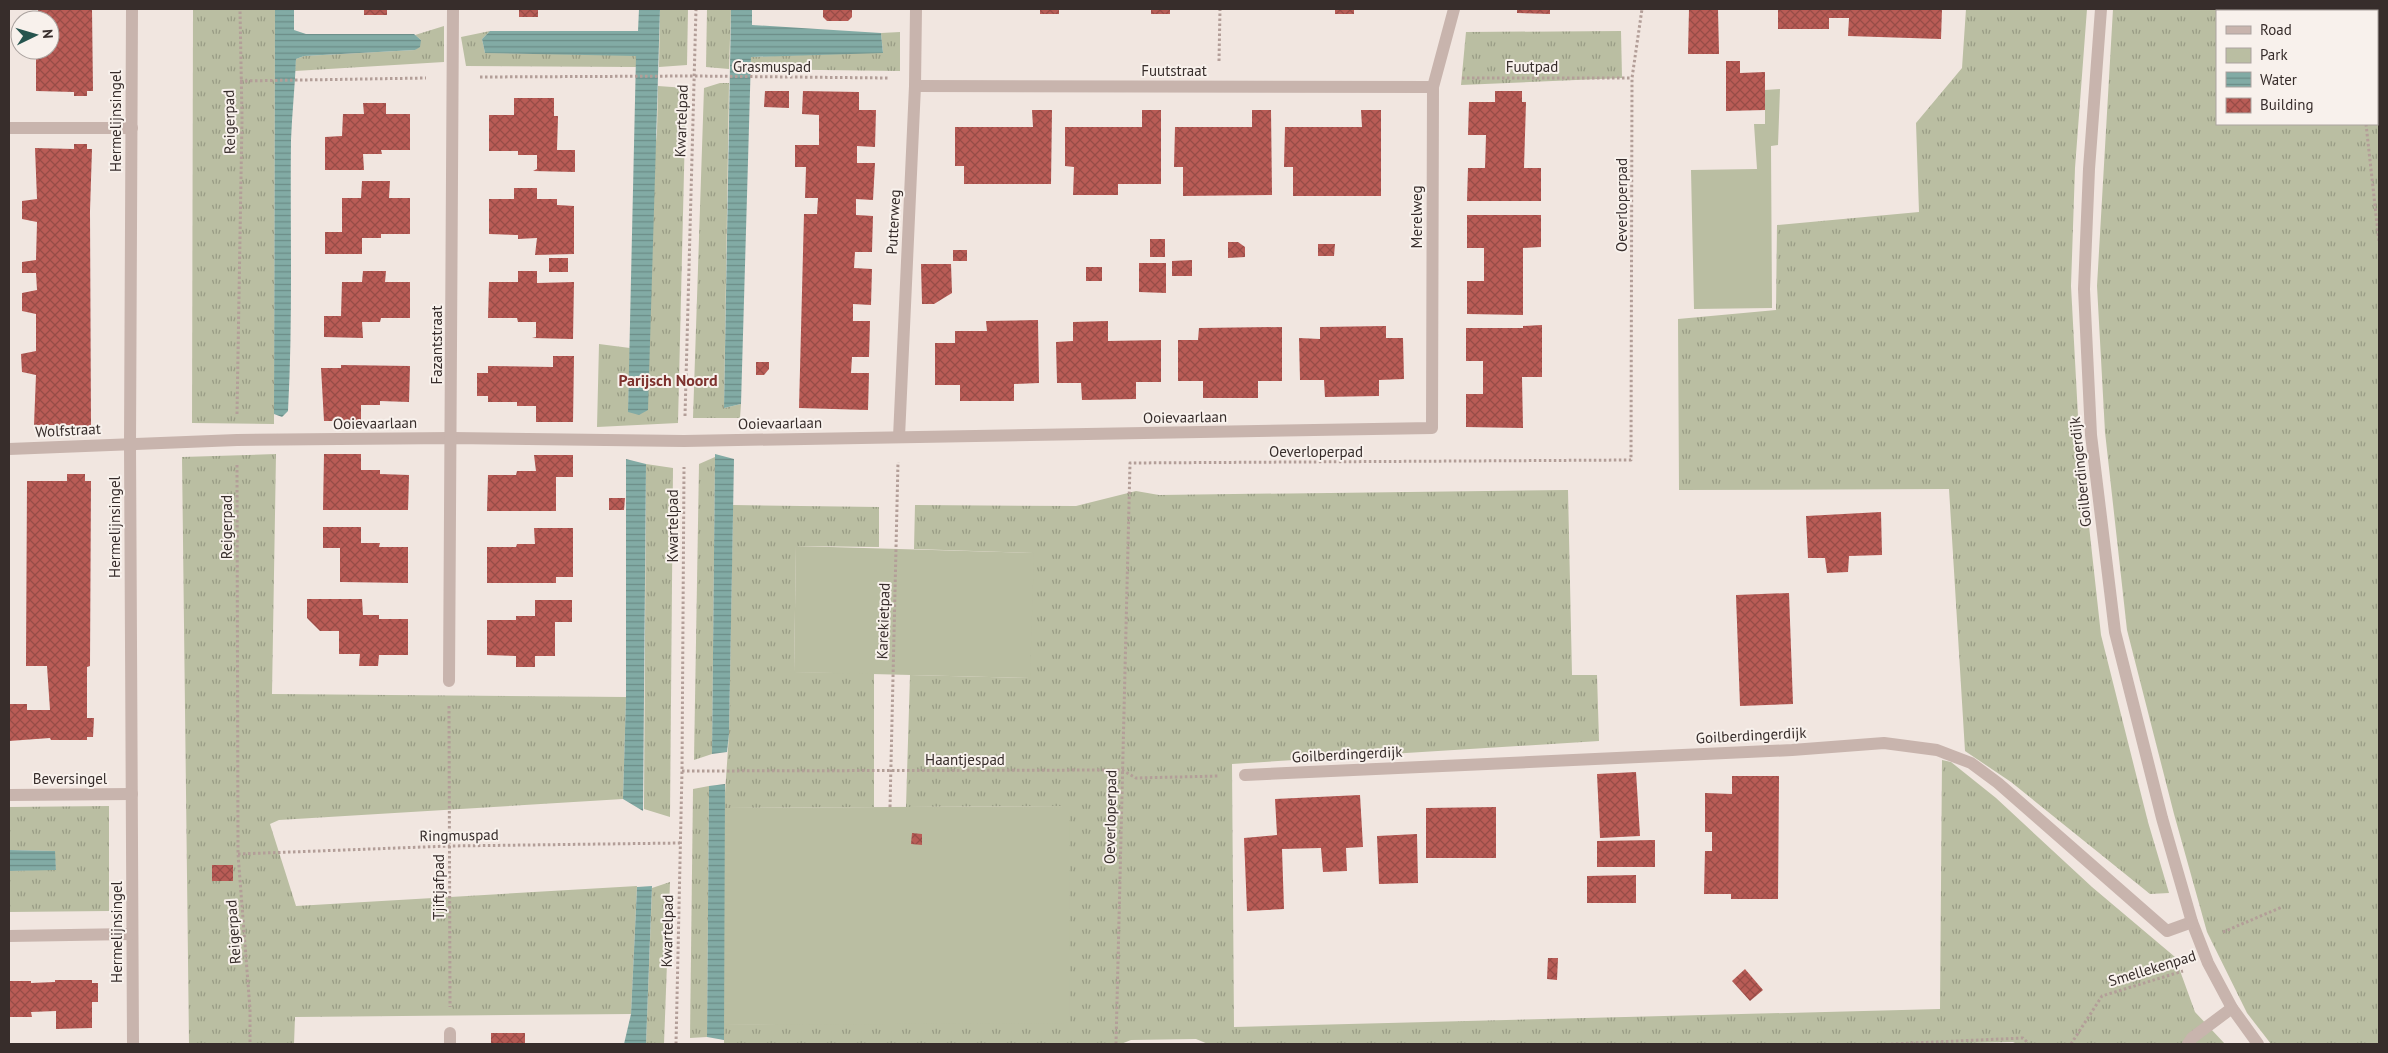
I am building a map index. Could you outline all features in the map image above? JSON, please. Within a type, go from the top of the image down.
[{"type":"street","name":"Hermelijnsingel","points":[[132,9],[130,444],[133,1044]]},
{"type":"street","name":"Fazantstraat","points":[[449,681],[454,9]]},
{"type":"street","name":"Putterweg","points":[[899,437],[915,86],[916,9]]},
{"type":"street","name":"Merelweg","points":[[1432,428],[1433,88],[1454,9]]},
{"type":"street","name":"Goilberdingerdijk","points":[[2101,9],[2089,169],[2084,289],[2091,435],[2115,632],[2162,818],[2192,922],[2208,963],[2232,1008],[2258,1044]]},
{"type":"street","name":"Fuutstraat","points":[[915,86],[1433,88]]},
{"type":"street","points":[[9,128],[132,128]]},
{"type":"street","name":"Ooievaarlaan","points":[[130,444],[237,440],[452,438],[684,441],[1432,428]]},
{"type":"street","name":"Wolfstraat","points":[[9,449],[130,444]]},
{"type":"street","name":"Goilberdingerdijk","points":[[1245,775],[1792,750],[1884,743],[1937,750],[1971,763],[1998,783],[2168,931],[2192,922]]},
{"type":"street","name":"Beversingel","points":[[9,795],[132,794]]},
{"type":"street","points":[[9,936],[132,934]]},
{"type":"street","points":[[2188,1044],[2192,1038],[2232,1008]]},
{"type":"path","name":"Reigerpad","points":[[240,9],[242,119],[237,440],[238,854],[250,1009],[250,1044]]},
{"type":"path","name":"Kwartelpad","points":[[676,1044],[682,771],[684,441],[696,9]]},
{"type":"path","points":[[1219,61],[1220,9]]},
{"type":"path","name":"Oeverloperpad","points":[[1116,1044],[1130,463],[1631,460],[1632,78],[1642,9]]},
{"type":"path","name":"Grasmuspad","points":[[628,77],[887,78],[915,86]]},
{"type":"path","name":"Fuutpad","points":[[1433,88],[1465,77],[1632,78]]},
{"type":"path","points":[[240,81],[304,80]]},
{"type":"path","points":[[2366,125],[2379,242]]},
{"type":"path","name":"Karekietpad","points":[[890,807],[899,437]]},
{"type":"path","name":"Tjiftjafpad","points":[[449,681],[450,1039]]},
{"type":"path","name":"Haantjespad","points":[[682,771],[1122,770],[1136,778],[1245,775]]},
{"type":"path","name":"Ringmuspad","points":[[238,854],[450,846],[680,843]]},
{"type":"path","points":[[2220,933],[2282,907]]},
{"type":"path","name":"Smellekenpad","points":[[2070,1044],[2102,996],[2208,963]]},
{"type":"path","points":[[1891,1044],[2023,1038],[2030,1044]]},
{"type":"green space","points":[[193,9],[275,9],[274,424],[192,423]]},
{"type":"green space","points":[[660,9],[688,9],[687,65],[659,67]]},
{"type":"green space","points":[[707,9],[731,9],[729,69],[706,67]]},
{"type":"green space","points":[[1966,9],[2087,9],[2075,168],[2071,286],[2079,435],[2101,635],[2148,822],[2169,893],[2150,894],[2011,782],[1965,751],[1949,489],[1679,490],[1678,319],[1776,310],[1777,225],[1919,212],[1916,123],[1962,68]]},
{"type":"green space","points":[[2113,9],[2379,9],[2379,1044],[2271,1044],[2247,1013],[2207,932],[2174,814],[2127,630],[2105,432],[2097,286]]},
{"type":"green space","points":[[444,26],[444,62],[295,71],[296,59],[304,56],[415,50],[421,40],[415,35]]},
{"type":"green space","points":[[490,31],[482,39],[485,53],[636,55],[636,67],[466,66],[461,37]]},
{"type":"green space","points":[[1621,31],[1622,78],[1461,85],[1466,32]]},
{"type":"green space","points":[[900,32],[900,71],[751,69],[751,57],[883,52],[881,33]]},
{"type":"green space","points":[[720,83],[729,83],[724,408],[741,404],[740,418],[693,418],[704,88]]},
{"type":"green space","points":[[658,86],[686,88],[678,423],[597,427],[599,344],[630,348],[628,412],[657,132]]},
{"type":"green space","points":[[1780,89],[1778,145],[1771,146],[1772,308],[1694,309],[1691,170],[1757,169],[1754,124],[1765,124],[1765,90]]},
{"type":"green space","points":[[276,454],[272,694],[626,697],[623,799],[279,820],[270,824],[296,906],[637,886],[631,1014],[295,1017],[294,1044],[189,1044],[182,457]]},
{"type":"green space","points":[[715,457],[712,754],[694,760],[699,464]]},
{"type":"green space","points":[[646,464],[673,468],[670,817],[644,809]]},
{"type":"green space","points":[[1568,490],[1572,675],[1597,675],[1599,741],[1232,764],[1234,1027],[1940,1009],[1942,760],[1951,762],[1996,798],[2092,887],[2175,957],[2195,1012],[2225,1044],[2017,1044],[2013,1042],[1922,1044],[1208,1044],[1196,1039],[1131,1040],[1121,1044],[724,1044],[724,1025],[901,1022],[1068,806],[906,807],[910,675],[1029,678],[1033,553],[914,549],[915,505],[1076,506],[1136,491],[1159,495]]},
{"type":"green space","points":[[733,505],[879,507],[879,547],[796,546],[794,672],[874,673],[874,807],[724,808],[729,734]]},
{"type":"green space","points":[[796,546],[1034,553],[1030,678],[794,672]]},
{"type":"green space","points":[[709,786],[707,1037],[690,1038],[693,789]]},
{"type":"green space","points":[[109,806],[109,911],[9,912],[9,871],[56,869],[54,851],[9,850],[9,807]]},
{"type":"green space","points":[[1069,806],[1070,1023],[724,1025],[724,808]]},
{"type":"green space","points":[[670,882],[664,1044],[646,1044],[652,888]]},
{"type":"water","points":[[275,9],[294,9],[294,30],[306,34],[414,34],[421,40],[420,47],[415,50],[304,56],[296,59],[291,140],[290,377],[288,411],[282,417],[274,414]]},
{"type":"water","points":[[639,9],[660,9],[648,410],[639,415],[628,412],[636,56],[485,53],[482,39],[490,31],[638,31]]},
{"type":"water","points":[[731,9],[752,9],[752,25],[881,33],[883,53],[751,57],[741,404],[724,408]]},
{"type":"water","points":[[715,454],[734,459],[729,734],[727,752],[712,754]]},
{"type":"water","points":[[626,459],[646,464],[643,811],[623,799],[626,697]]},
{"type":"water","points":[[725,784],[724,1040],[707,1037],[709,786]]},
{"type":"water","points":[[9,850],[55,851],[56,870],[9,871]]},
{"type":"water","points":[[652,886],[646,1044],[624,1044],[631,1014],[637,887]]},
{"type":"building","points":[[92,9],[93,91],[87,91],[87,96],[74,96],[74,92],[36,91],[36,60],[60,60],[60,10],[38,10]]},
{"type":"building","points":[[364,9],[387,9],[387,15],[364,15]]},
{"type":"building","points":[[519,9],[538,9],[538,17],[519,17]]},
{"type":"building","points":[[823,9],[852,9],[852,17],[848,21],[827,21],[823,17]]},
{"type":"building","points":[[1040,9],[1059,9],[1059,14],[1040,14]]},
{"type":"building","points":[[1151,9],[1170,9],[1170,14],[1151,14]]},
{"type":"building","points":[[1335,9],[1354,9],[1354,14],[1335,14]]},
{"type":"building","points":[[1517,9],[1550,9],[1550,14],[1517,13]]},
{"type":"building","points":[[1689,9],[1718,9],[1719,54],[1688,54]]},
{"type":"building","points":[[1778,9],[1942,9],[1941,39],[1848,36],[1849,18],[1829,18],[1829,29],[1778,29]]},
{"type":"building","points":[[1726,61],[1740,61],[1740,73],[1765,72],[1765,110],[1726,111]]},
{"type":"building","points":[[765,91],[789,91],[789,108],[764,107]]},
{"type":"building","points":[[803,91],[859,92],[859,110],[876,110],[875,147],[857,146],[857,163],[875,163],[873,200],[856,199],[856,215],[873,216],[872,252],[855,252],[854,268],[872,269],[871,305],[853,304],[853,321],[870,321],[869,357],[852,357],[851,373],[869,373],[868,410],[799,408],[804,214],[817,214],[818,198],[805,198],[806,167],[795,167],[795,145],[819,145],[819,115],[802,114]]},
{"type":"building","points":[[1495,91],[1522,91],[1522,102],[1526,102],[1524,168],[1541,168],[1541,201],[1467,201],[1468,168],[1485,168],[1486,135],[1468,135],[1469,102],[1495,102]]},
{"type":"building","points":[[514,98],[554,98],[554,116],[558,116],[557,150],[575,150],[575,172],[533,171],[537,169],[537,155],[518,155],[518,151],[489,151],[489,115],[514,115]]},
{"type":"building","points":[[363,103],[386,103],[386,114],[410,114],[410,150],[381,150],[382,154],[363,154],[364,170],[325,170],[325,137],[342,136],[343,114],[364,114]]},
{"type":"building","points":[[1032,110],[1052,110],[1051,184],[964,184],[964,166],[955,166],[955,127],[1033,127]]},
{"type":"building","points":[[1142,110],[1161,110],[1161,184],[1118,184],[1118,195],[1073,195],[1074,167],[1065,166],[1065,127],[1142,127]]},
{"type":"building","points":[[1252,110],[1271,110],[1272,195],[1183,196],[1183,167],[1174,167],[1175,127],[1252,127]]},
{"type":"building","points":[[1361,110],[1381,110],[1381,196],[1293,196],[1293,167],[1284,167],[1285,127],[1362,127]]},
{"type":"building","points":[[74,144],[87,144],[87,149],[92,149],[90,211],[91,426],[85,426],[85,430],[72,430],[72,425],[34,425],[36,375],[22,372],[21,354],[36,351],[36,314],[22,311],[22,293],[37,290],[36,273],[22,273],[22,262],[36,260],[37,222],[22,219],[22,201],[37,199],[35,148],[74,149]]},
{"type":"building","points":[[362,181],[390,181],[389,198],[410,198],[410,234],[381,234],[381,238],[362,238],[362,254],[325,254],[325,232],[342,232],[342,198],[361,198]]},
{"type":"building","points":[[514,188],[537,188],[537,199],[557,199],[557,205],[574,206],[574,254],[535,255],[537,238],[518,239],[518,235],[489,234],[489,199],[514,199]]},
{"type":"building","points":[[1467,215],[1541,215],[1541,247],[1523,248],[1523,315],[1467,314],[1467,281],[1484,281],[1484,248],[1467,248]]},
{"type":"building","points":[[1150,239],[1165,239],[1165,257],[1150,257]]},
{"type":"building","points":[[1228,242],[1238,242],[1245,247],[1245,257],[1228,258]]},
{"type":"building","points":[[1318,244],[1335,244],[1334,256],[1318,256]]},
{"type":"building","points":[[953,250],[967,250],[967,261],[953,261]]},
{"type":"building","points":[[549,258],[568,258],[568,272],[549,272]]},
{"type":"building","points":[[1192,260],[1192,276],[1172,276],[1172,261]]},
{"type":"building","points":[[1139,263],[1166,263],[1166,293],[1139,292]]},
{"type":"building","points":[[921,264],[951,264],[952,293],[934,304],[922,304]]},
{"type":"building","points":[[1086,267],[1102,267],[1102,281],[1086,281]]},
{"type":"building","points":[[363,271],[386,271],[385,282],[410,282],[410,318],[381,318],[380,322],[362,322],[363,338],[324,337],[324,316],[341,316],[342,282],[362,282]]},
{"type":"building","points":[[518,271],[537,271],[537,283],[574,282],[573,339],[532,338],[536,337],[536,322],[518,322],[517,318],[488,318],[489,282],[518,282]]},
{"type":"building","points":[[1038,320],[1039,383],[1014,384],[1014,401],[960,401],[960,385],[935,385],[935,343],[955,343],[955,331],[987,331],[986,321]]},
{"type":"building","points":[[1108,321],[1108,341],[1161,340],[1161,382],[1136,382],[1136,399],[1082,400],[1081,383],[1057,383],[1056,342],[1073,341],[1073,322]]},
{"type":"building","points":[[1542,325],[1542,377],[1522,377],[1523,428],[1466,427],[1466,394],[1483,394],[1483,361],[1466,361],[1466,328],[1523,328],[1523,326]]},
{"type":"building","points":[[1386,326],[1386,338],[1403,338],[1404,379],[1379,380],[1379,396],[1325,397],[1324,380],[1300,380],[1299,338],[1320,339],[1320,327]]},
{"type":"building","points":[[1282,327],[1282,381],[1258,381],[1258,398],[1203,398],[1203,381],[1178,381],[1178,340],[1198,340],[1199,328]]},
{"type":"building","points":[[553,356],[574,356],[573,422],[536,422],[536,406],[517,406],[517,402],[488,402],[488,396],[477,396],[477,373],[488,373],[488,366],[553,367]]},
{"type":"building","points":[[756,362],[769,362],[769,369],[764,375],[756,375]]},
{"type":"building","points":[[341,365],[410,366],[409,402],[380,401],[380,405],[361,405],[361,421],[324,421],[321,368],[341,368]]},
{"type":"building","points":[[324,454],[361,454],[361,470],[380,470],[380,474],[409,475],[408,510],[323,510]]},
{"type":"building","points":[[534,455],[573,455],[573,477],[556,477],[556,511],[487,511],[488,475],[516,475],[517,471],[536,471]]},
{"type":"building","points":[[67,474],[85,474],[85,481],[91,481],[90,666],[87,667],[87,718],[94,718],[93,737],[87,737],[87,740],[51,740],[50,738],[9,741],[9,704],[27,704],[27,710],[50,710],[47,666],[26,666],[27,481],[67,481]]},
{"type":"building","points":[[609,498],[625,498],[624,510],[609,510]]},
{"type":"building","points":[[1881,512],[1882,555],[1849,556],[1848,572],[1827,573],[1825,558],[1808,558],[1806,516]]},
{"type":"building","points":[[323,527],[361,527],[361,543],[380,543],[379,547],[408,547],[408,583],[340,582],[340,548],[323,548]]},
{"type":"building","points":[[534,528],[573,528],[573,577],[556,577],[556,583],[487,583],[487,547],[516,547],[517,544],[535,544]]},
{"type":"building","points":[[1789,593],[1793,704],[1740,706],[1736,595]]},
{"type":"building","points":[[307,599],[362,599],[363,615],[379,615],[379,619],[408,619],[408,655],[379,655],[378,666],[359,666],[360,654],[339,654],[339,631],[320,631],[307,618]]},
{"type":"building","points":[[535,600],[572,600],[572,622],[555,622],[555,656],[535,656],[535,667],[516,667],[516,656],[487,655],[487,620],[516,620],[516,616],[535,616]]},
{"type":"building","points":[[1636,772],[1640,836],[1600,838],[1597,774]]},
{"type":"building","points":[[1732,776],[1779,776],[1778,899],[1731,899],[1731,894],[1704,894],[1705,851],[1712,851],[1712,832],[1705,832],[1705,793],[1732,794]]},
{"type":"building","points":[[1360,795],[1363,847],[1346,848],[1347,871],[1323,872],[1321,848],[1282,849],[1284,909],[1247,911],[1244,838],[1277,835],[1275,799]]},
{"type":"building","points":[[1496,807],[1496,858],[1426,858],[1426,808]]},
{"type":"building","points":[[912,833],[922,834],[922,845],[911,844]]},
{"type":"building","points":[[1417,834],[1418,883],[1379,884],[1377,836]]},
{"type":"building","points":[[1655,840],[1655,867],[1597,867],[1597,841]]},
{"type":"building","points":[[212,865],[233,865],[233,881],[212,881]]},
{"type":"building","points":[[1636,875],[1636,903],[1587,903],[1587,876]]},
{"type":"building","points":[[1548,958],[1558,958],[1557,980],[1547,979]]},
{"type":"building","points":[[1745,969],[1763,990],[1750,1001],[1732,981]]},
{"type":"building","points":[[55,980],[92,980],[92,983],[98,983],[98,1002],[92,1002],[92,1028],[56,1029],[56,1011],[31,1012],[32,1017],[9,1017],[9,981],[31,981],[31,983],[55,982]]},
{"type":"building","points":[[491,1033],[525,1033],[525,1044],[491,1044]]},
{"type":"district","name":"Parijsch Noord","points":[[668,380]]}]
